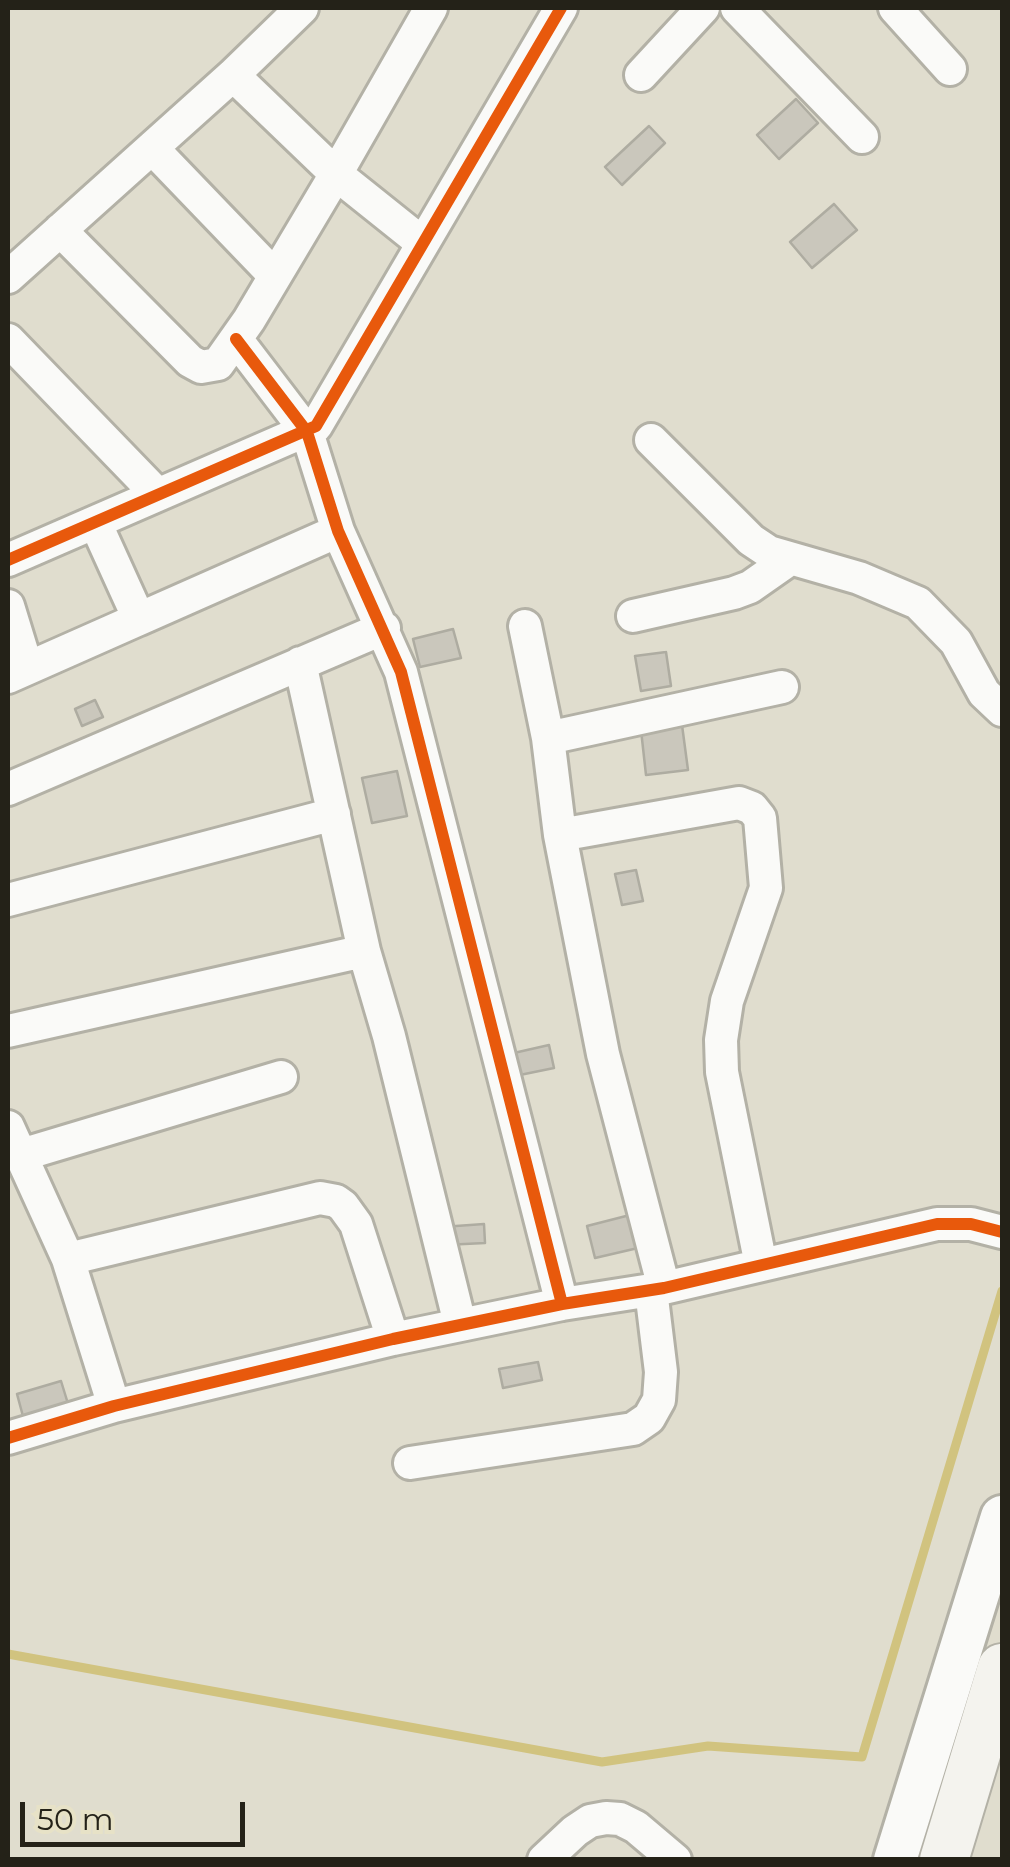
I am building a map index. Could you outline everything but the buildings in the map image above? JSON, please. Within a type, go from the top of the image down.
[{"type":"main road","points":[[944,1860],[944,1783],[987,1725],[1002,1668]]},
{"type":"street","points":[[8,277],[234,75],[302,8]]},
{"type":"street","points":[[60,230],[190,361],[202,367],[218,364],[336,174],[431,8]]},
{"type":"street","points":[[8,560],[316,426],[561,8]]},
{"type":"street","points":[[641,75],[703,8]]},
{"type":"street","points":[[737,8],[862,137]]},
{"type":"street","points":[[894,8],[950,69]]},
{"type":"street","points":[[234,75],[336,174],[422,242]]},
{"type":"street","points":[[152,148],[274,276]]},
{"type":"street","points":[[236,339],[307,432],[338,531],[384,628],[409,700],[562,1304]]},
{"type":"street","points":[[8,340],[157,494]]},
{"type":"street","points":[[651,440],[751,540],[769,552],[860,578],[918,603],[956,642],[984,693],[1002,710]]},
{"type":"street","points":[[95,522],[139,619]]},
{"type":"street","points":[[8,606],[17,673],[338,531]]},
{"type":"street","points":[[633,616],[734,593],[750,587],[790,558]]},
{"type":"street","points":[[410,1464],[632,1429],[650,1418],[659,1400],[658,1289],[603,1054],[560,835],[548,738],[524,626]]},
{"type":"street","points":[[8,789],[384,628]]},
{"type":"street","points":[[300,663],[364,951],[389,1036],[460,1324]]},
{"type":"street","points":[[548,738],[782,687]]},
{"type":"street","points":[[560,835],[739,803],[752,808],[760,818],[766,888],[727,1001],[721,1040],[722,1072],[761,1265]]},
{"type":"street","points":[[8,900],[334,814]]},
{"type":"street","points":[[8,1030],[364,951]]},
{"type":"street","points":[[114,1406],[68,1259],[14,1141],[281,1077]]},
{"type":"street","points":[[68,1259],[320,1198],[336,1201],[356,1224],[392,1339]]},
{"type":"street","points":[[8,1438],[114,1406],[460,1324],[658,1289],[938,1224],[987,1228]]},
{"type":"street","points":[[895,1860],[944,1783],[943,1706],[1002,1516]]},
{"type":"street","points":[[544,1860],[574,1831],[590,1821],[606,1818],[620,1819],[636,1827],[675,1860]]},
{"type":"waterway","points":[[8,1654],[602,1762],[708,1746],[862,1757],[1002,1291]]},
{"type":"cycle path","points":[[8,560],[316,426],[561,8]]},
{"type":"cycle path","points":[[236,339],[307,432],[338,531],[401,672],[562,1304]]},
{"type":"cycle path","points":[[8,1438],[114,1406],[393,1339],[562,1304],[664,1288],[937,1224],[971,1224],[1002,1232]]}]
